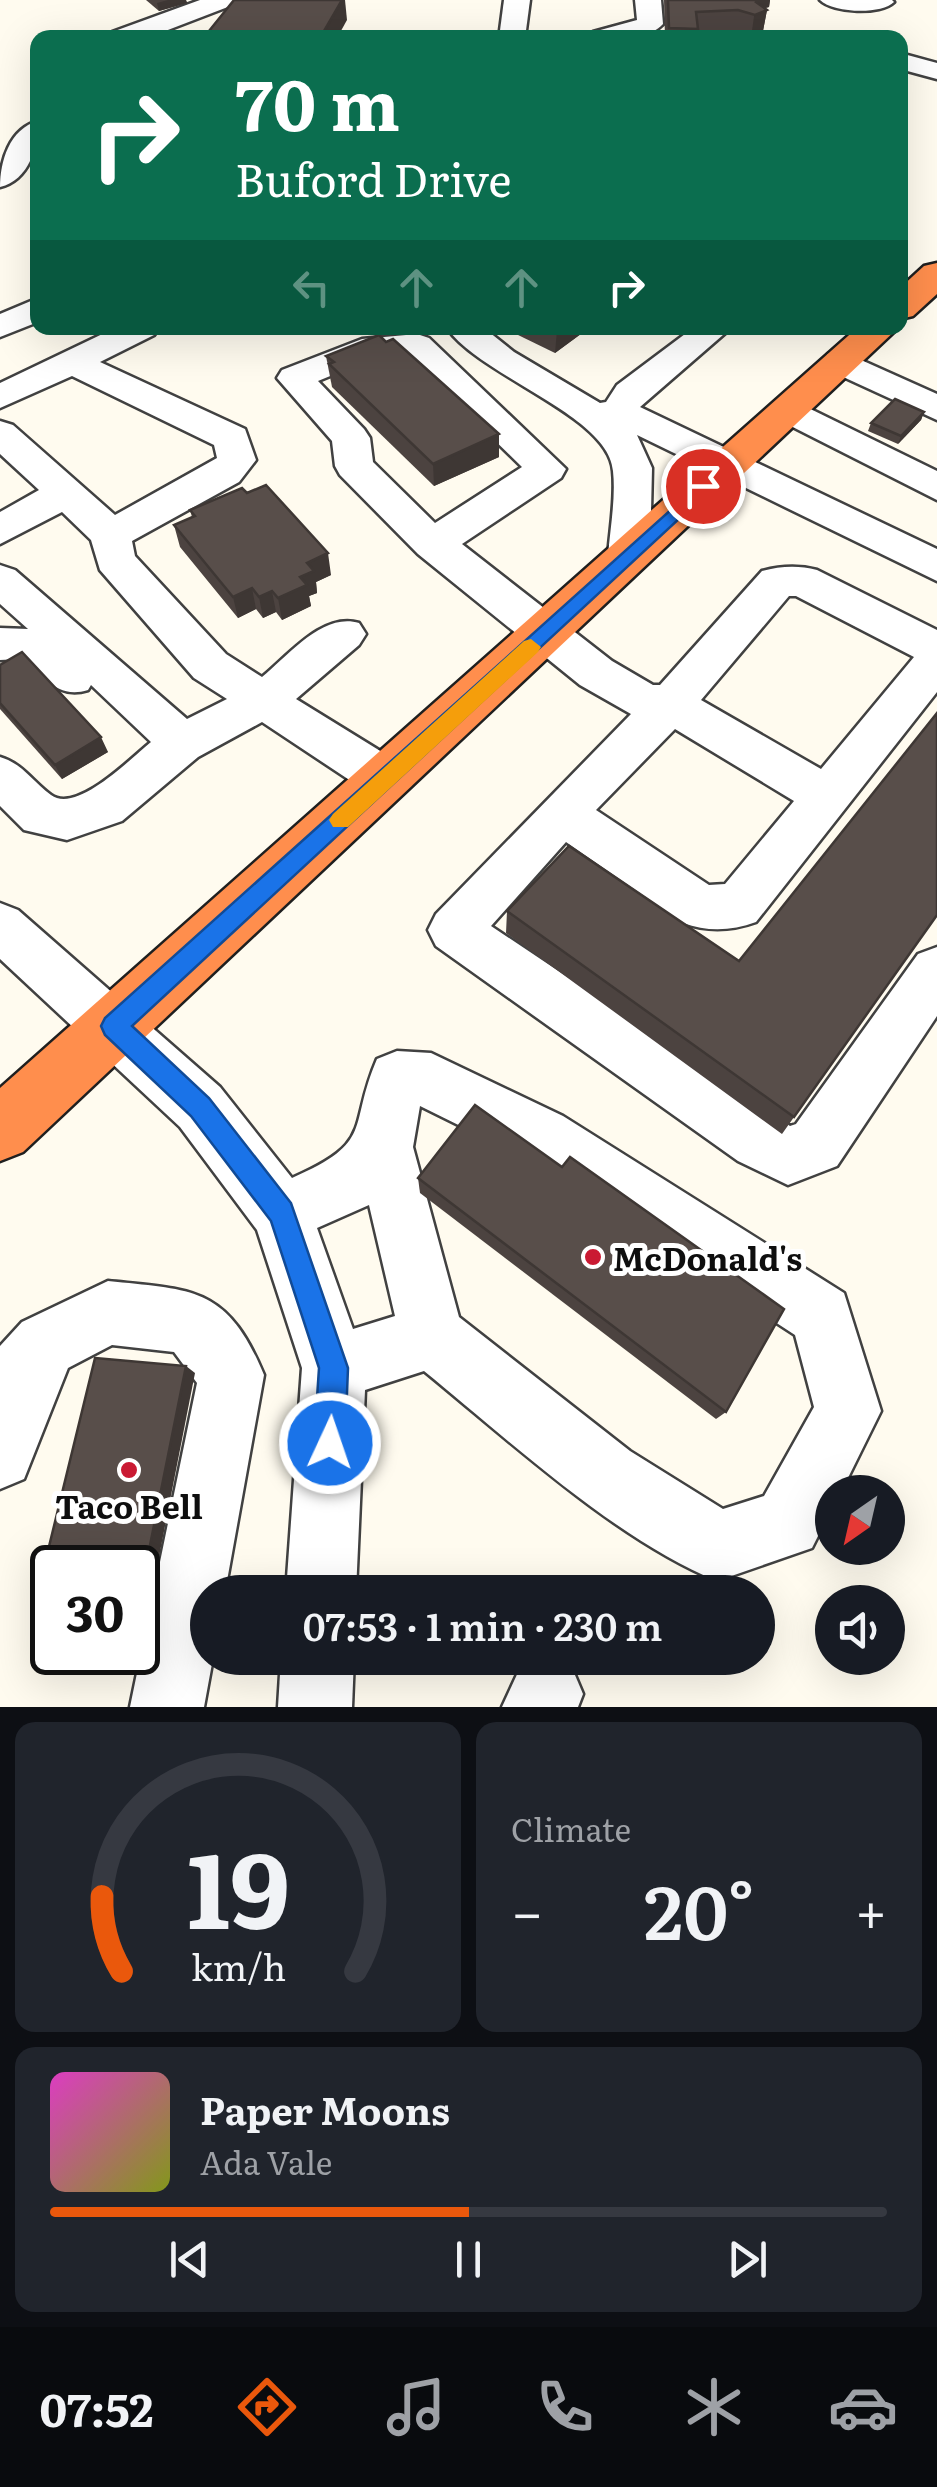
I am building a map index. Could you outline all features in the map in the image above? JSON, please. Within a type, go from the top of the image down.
[{"type":"highway","points":[[908,301],[937,274]]},
{"type":"highway","points":[[0,1130],[871,335]]},
{"type":"street","points":[[143,30],[224,0]]},
{"type":"street","points":[[513,30],[517,0]]},
{"type":"street","points":[[629,30],[650,24],[648,0]]},
{"type":"street","points":[[821,7],[882,9]]},
{"type":"street","points":[[908,54],[937,60]]},
{"type":"street","points":[[908,63],[937,71]]},
{"type":"street","points":[[0,178],[30,140]]},
{"type":"street","points":[[0,327],[30,312]]},
{"type":"street","points":[[0,397],[127,335]]},
{"type":"street","points":[[472,335],[502,360],[606,414],[727,463],[937,566]]},
{"type":"street","points":[[606,414],[705,335]]},
{"type":"street","points":[[433,544],[547,469],[418,344],[375,337],[295,378],[351,438],[354,466],[433,544],[546,634],[596,672],[644,701],[671,704],[824,795]]},
{"type":"street","points":[[71,362],[232,438],[236,460],[224,473],[111,535]]},
{"type":"street","points":[[841,362],[937,408]]},
{"type":"street","points":[[788,410],[937,487]]},
{"type":"street","points":[[606,414],[633,468],[630,556]]},
{"type":"street","points":[[900,467],[937,432]]},
{"type":"street","points":[[0,433],[111,535],[115,560],[210,666],[386,779]]},
{"type":"street","points":[[0,530],[66,492]]},
{"type":"street","points":[[937,649],[802,581],[777,582],[671,704],[562,813],[454,930],[759,1141],[788,1156],[816,1146],[937,971]]},
{"type":"street","points":[[1,593],[19,645],[114,717],[169,730],[263,701],[344,634]]},
{"type":"street","points":[[1,593],[169,730]]},
{"type":"street","points":[[562,813],[701,906],[738,906],[937,660]]},
{"type":"street","points":[[0,776],[41,816],[67,820],[105,808],[169,730]]},
{"type":"street","points":[[0,743],[44,788],[41,816]]},
{"type":"street","points":[[0,926],[200,1107],[282,1213],[334,1368],[322,1575]]},
{"type":"street","points":[[397,1078],[432,1080],[542,1136],[822,1315],[848,1411],[787,1523],[717,1546],[606,1475],[432,1336],[384,1147],[397,1078]]},
{"type":"street","points":[[282,1213],[352,1182],[384,1147]]},
{"type":"street","points":[[0,1393],[44,1344],[108,1314],[190,1322],[231,1374],[167,1707]]},
{"type":"street","points":[[334,1368],[432,1336]]},
{"type":"street","points":[[0,1455],[44,1344]]},
{"type":"street","points":[[315,1707],[317,1675]]},
{"type":"building","points":[[234,0],[342,0],[325,30],[210,30]]},
{"type":"building","points":[[668,0],[758,0],[767,10],[755,15],[738,10],[696,12],[698,29],[669,28]]},
{"type":"building","points":[[379,335],[386,342],[393,339],[499,434],[433,464],[329,364],[334,362],[326,356]]},
{"type":"building","points":[[895,399],[924,412],[901,436],[871,423]]},
{"type":"building","points":[[266,485],[328,553],[307,563],[314,571],[300,577],[307,585],[278,598],[272,591],[259,597],[252,588],[233,597],[174,525],[195,516],[190,510],[242,488],[247,493]]},
{"type":"building","points":[[22,652],[101,737],[55,765],[0,703],[0,665]]},
{"type":"building","points":[[937,713],[937,915],[794,1117],[507,911],[569,846],[739,961]]},
{"type":"building","name":"McDonald's","points":[[475,1105],[562,1167],[570,1157],[784,1309],[726,1412],[418,1178]]},
{"type":"building","name":"Taco Bell","points":[[95,1358],[186,1366],[150,1545],[49,1545]]},
{"type":"slow traffic","points":[[341,820],[531,647]]},
{"type":"place","name":"McDonald's","points":[[593,1257]]},
{"type":"place","name":"Taco Bell","points":[[129,1470]]},
{"type":"route","points":[[330,1443],[334,1368],[282,1213],[200,1107],[114,1026],[703,486]]}]
